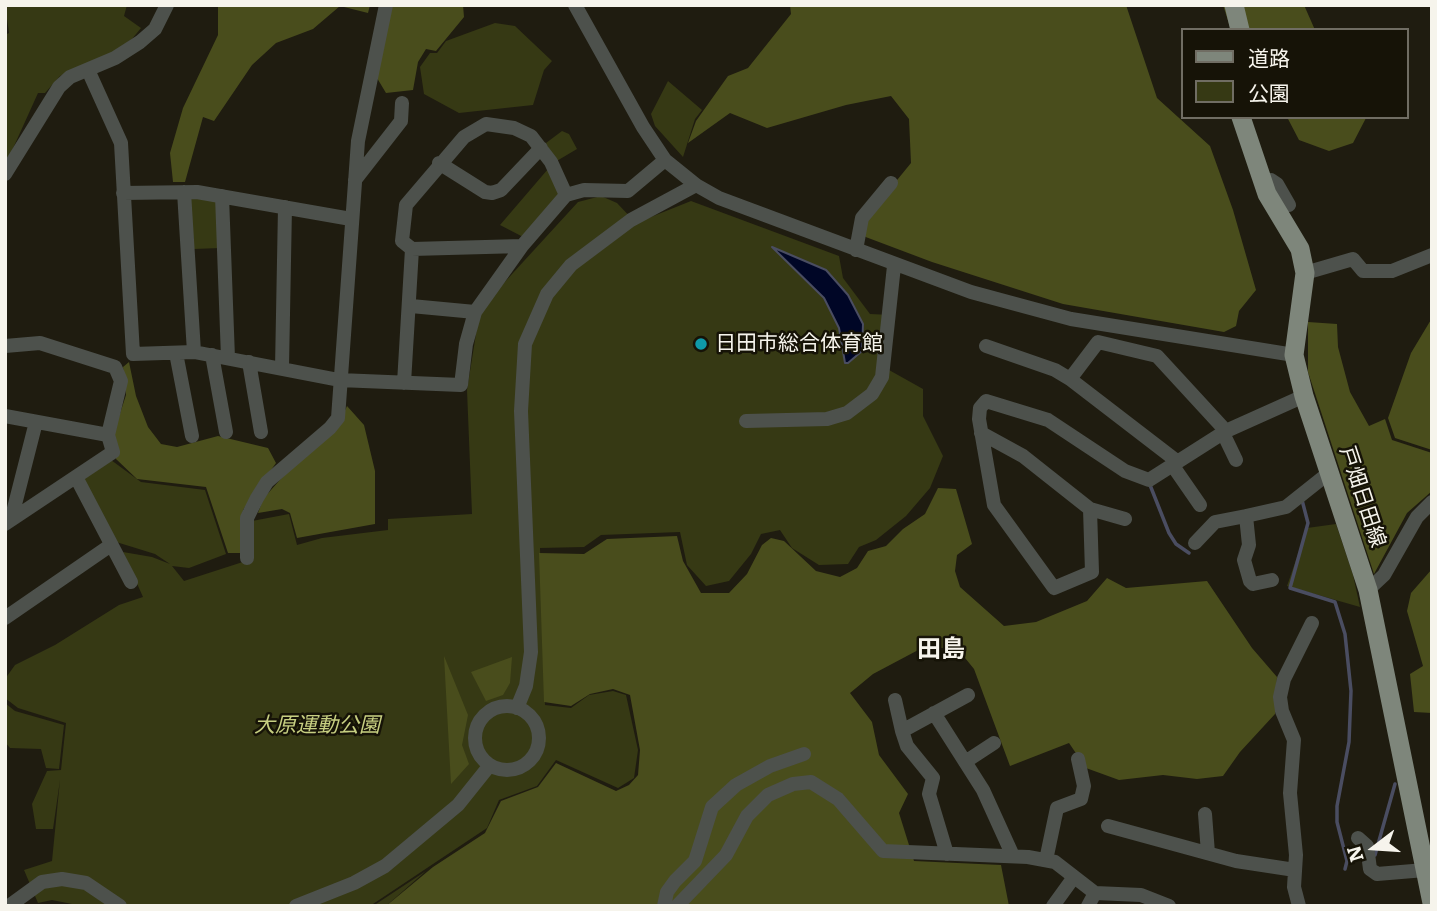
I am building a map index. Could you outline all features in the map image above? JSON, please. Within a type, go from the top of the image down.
[{"type":"main road","points":[[1234,5],[1240,28]]},
{"type":"main road","name":"戸畑日田線","points":[[1242,119],[1262,183],[1300,249],[1305,273],[1294,355],[1304,396],[1368,590],[1432,902]]},
{"type":"street","points":[[5,174],[59,88],[71,77],[140,42],[155,29],[167,5]]},
{"type":"street","points":[[247,558],[247,518],[267,482],[338,418],[338,380],[346,317],[354,181],[363,105],[386,5]]},
{"type":"street","points":[[575,5],[643,127],[665,160],[696,185],[777,222],[971,292],[1071,319],[1294,355]]},
{"type":"street","points":[[88,70],[121,144],[133,354],[194,352],[338,380],[461,385],[466,344],[475,312],[522,246],[566,195],[584,190],[628,191],[665,160]]},
{"type":"street","points":[[354,181],[401,121],[402,103]]},
{"type":"street","points":[[522,246],[412,249],[402,241],[405,205],[464,137],[485,124],[514,128],[531,136],[541,148],[566,195]]},
{"type":"street","points":[[439,163],[485,192],[492,192],[501,190],[541,148]]},
{"type":"street","points":[[1262,183],[1271,180],[1277,184],[1289,205]]},
{"type":"street","points":[[856,250],[862,218],[891,183]]},
{"type":"street","points":[[517,708],[526,686],[531,652],[521,411],[525,344],[547,294],[571,265],[631,220],[696,185]]},
{"type":"street","points":[[123,194],[184,192],[222,196],[351,219]]},
{"type":"street","points":[[184,192],[194,352]]},
{"type":"street","points":[[222,196],[228,358]]},
{"type":"street","points":[[282,368],[285,207]]},
{"type":"street","points":[[404,383],[411,306],[412,249]]},
{"type":"street","points":[[1305,273],[1353,259],[1363,271],[1392,271],[1432,256]]},
{"type":"street","points":[[746,422],[827,419],[847,413],[873,394],[882,377],[894,266]]},
{"type":"street","points":[[411,306],[475,312]]},
{"type":"street","points":[[1070,379],[1098,342],[1157,356],[1224,432],[1236,460]]},
{"type":"street","points":[[5,346],[40,343],[115,367],[120,374],[121,393],[108,435],[113,452],[8,522]]},
{"type":"street","points":[[986,346],[1055,370],[1070,379],[1176,464],[1200,505]]},
{"type":"street","points":[[176,353],[192,436]]},
{"type":"street","points":[[212,355],[226,432]]},
{"type":"street","points":[[249,362],[261,432]]},
{"type":"street","points":[[1090,509],[1092,572],[1054,588],[994,505],[981,433],[980,408],[986,401],[1048,419],[1125,471],[1140,478],[1158,477],[1224,432],[1304,396]]},
{"type":"street","points":[[5,416],[108,435]]},
{"type":"street","points":[[8,522],[36,422]]},
{"type":"street","points":[[981,433],[1023,456],[1090,509],[1125,519]]},
{"type":"street","points":[[1195,542],[1215,522],[1286,507],[1330,472]]},
{"type":"street","points":[[76,477],[131,582]]},
{"type":"street","points":[[1368,590],[1384,575],[1417,517],[1432,502]]},
{"type":"street","points":[[1246,516],[1249,545],[1244,560],[1250,581],[1253,584],[1272,580]]},
{"type":"street","points":[[5,618],[111,545]]},
{"type":"street","points":[[1299,906],[1294,887],[1290,793],[1294,740],[1282,711],[1280,697],[1284,678],[1312,623]]},
{"type":"street","points":[[902,732],[968,695]]},
{"type":"street","points":[[895,701],[907,746],[933,778],[929,794],[947,854]]},
{"type":"street","points":[[495,708],[517,708],[534,721],[539,742],[535,753],[519,768],[509,770],[490,765],[476,745],[479,723],[495,708]]},
{"type":"street","points":[[934,713],[984,790],[1013,856]]},
{"type":"street","points":[[965,762],[994,743]]},
{"type":"street","points":[[664,906],[667,892],[674,881],[695,861],[712,807],[736,785],[770,766],[804,754]]},
{"type":"street","points":[[1046,860],[1058,808],[1081,799],[1084,786],[1078,759]]},
{"type":"street","points":[[296,906],[354,883],[385,866],[458,806],[490,765]]},
{"type":"street","points":[[677,906],[726,855],[747,816],[768,795],[793,784],[811,782],[838,799],[884,852],[1013,856],[1046,860],[1055,862],[1074,877],[1091,899],[1141,895],[1169,906]]},
{"type":"street","points":[[1205,814],[1208,853]]},
{"type":"street","points":[[1108,826],[1208,853],[1295,870]]},
{"type":"street","points":[[1358,838],[1367,846],[1370,869],[1377,874],[1425,870]]},
{"type":"street","points":[[1053,906],[1074,877]]},
{"type":"street","points":[[9,906],[42,881],[62,878],[86,883],[120,906]]},
{"type":"street","points":[[1427,906],[1432,902]]},
{"type":"green space","points":[[5,5],[127,5],[124,16],[141,28],[132,39],[106,57],[60,76],[45,93],[38,93],[5,166],[5,35],[9,33]]},
{"type":"green space","points":[[218,5],[370,5],[368,13],[340,6],[313,29],[276,43],[252,65],[214,121],[203,117],[185,182],[173,182],[170,153],[183,108],[218,35]]},
{"type":"green space","points":[[390,5],[463,5],[464,17],[436,51],[426,49],[418,62],[413,90],[386,93],[374,73]]},
{"type":"green space","points":[[790,5],[1126,5],[1157,98],[1210,146],[1233,210],[1256,290],[1239,311],[1236,326],[1224,332],[1063,304],[932,262],[863,236],[866,218],[911,163],[909,119],[891,96],[846,105],[767,128],[730,113],[688,143],[696,121],[728,76],[748,68],[791,14]]},
{"type":"green space","points":[[1223,5],[1304,5],[1314,28],[1230,28]]},
{"type":"green space","points":[[495,23],[515,26],[552,61],[544,70],[533,105],[459,113],[424,94],[420,67],[430,53],[437,53],[446,41]]},
{"type":"green space","points":[[668,81],[702,110],[695,119],[683,157],[655,126],[651,114]]},
{"type":"green space","points":[[1288,119],[1365,119],[1353,143],[1329,151],[1299,140]]},
{"type":"green space","points":[[562,131],[569,134],[577,149],[555,162],[546,143]]},
{"type":"green space","points":[[548,169],[561,196],[525,238],[500,225]]},
{"type":"green space","name":"大原運動公園","points":[[601,196],[617,203],[636,223],[691,201],[839,256],[843,278],[870,314],[891,315],[889,370],[923,389],[923,416],[943,456],[930,488],[906,516],[876,540],[859,547],[848,564],[819,565],[792,548],[780,530],[761,534],[751,554],[729,581],[706,586],[687,565],[680,532],[601,535],[584,547],[540,548],[545,705],[571,708],[589,695],[613,691],[626,695],[638,750],[634,778],[618,788],[556,760],[537,786],[499,800],[487,828],[370,906],[82,906],[52,900],[38,903],[24,870],[52,861],[60,780],[53,829],[36,829],[32,804],[47,771],[61,770],[66,723],[18,708],[5,698],[5,679],[15,665],[55,645],[119,605],[143,597],[123,552],[152,557],[170,564],[155,554],[113,541],[81,480],[111,460],[141,482],[205,490],[226,554],[189,568],[172,566],[184,581],[252,559],[252,521],[289,514],[297,545],[322,538],[388,530],[388,519],[472,514],[467,390],[480,309],[578,202]]},
{"type":"green space","points":[[190,197],[218,200],[220,248],[194,249]]},
{"type":"green space","points":[[1432,318],[1432,450],[1395,438],[1388,418],[1411,353]]},
{"type":"green space","points":[[1308,322],[1337,324],[1338,347],[1350,392],[1369,426],[1385,419],[1392,440],[1432,453],[1432,491],[1407,513],[1374,574],[1308,372]]},
{"type":"green space","points":[[129,362],[136,396],[148,427],[161,444],[177,447],[218,436],[268,448],[276,463],[243,510],[241,553],[228,553],[206,487],[137,479],[116,459],[114,432],[126,395],[123,367]]},
{"type":"green space","points":[[347,406],[364,425],[375,471],[375,524],[297,538],[290,513],[282,509],[258,513],[263,499],[286,473],[338,426]]},
{"type":"green space","points":[[938,488],[956,489],[972,544],[957,555],[955,571],[960,587],[1004,626],[1036,622],[1087,601],[1107,578],[1126,588],[1207,581],[1252,648],[1277,677],[1275,714],[1240,752],[1223,776],[1197,779],[1163,775],[1119,780],[1086,768],[1069,743],[1010,766],[974,669],[957,648],[922,648],[873,674],[850,693],[872,722],[879,755],[908,794],[899,813],[914,861],[1001,865],[1009,906],[386,906],[433,867],[485,833],[501,801],[538,787],[556,763],[616,791],[629,785],[638,775],[640,750],[630,695],[613,689],[590,694],[571,706],[544,702],[539,553],[584,554],[607,539],[677,536],[683,561],[701,593],[729,593],[747,574],[762,545],[771,538],[784,541],[816,571],[840,577],[857,568],[868,551],[886,546],[903,529],[925,514]]},
{"type":"green space","points":[[1336,524],[1353,575],[1360,607],[1287,586],[1307,528]]},
{"type":"green space","points":[[1432,569],[1432,713],[1414,712],[1410,674],[1423,666],[1407,611],[1411,593]]},
{"type":"green space","points":[[444,656],[468,715],[462,745],[469,764],[451,784]]},
{"type":"green space","points":[[512,657],[510,683],[503,695],[486,701],[471,672]]},
{"type":"green space","points":[[5,703],[15,711],[64,725],[59,769],[46,768],[41,749],[10,748],[5,742]]},
{"type":"green space","points":[[426,871],[386,906],[373,906]]},
{"type":"water","points":[[772,247],[826,270],[848,295],[863,324],[862,351],[848,363],[845,363],[839,328],[824,298]]},
{"type":"waterway","points":[[1150,485],[1169,533],[1176,544],[1189,553]]},
{"type":"waterway","points":[[1302,500],[1308,523],[1290,588],[1335,602],[1345,634],[1351,691],[1349,742],[1337,806],[1337,822],[1347,861],[1345,869]]},
{"type":"waterway","points":[[1375,855],[1395,784]]},
{"type":"place","name":"日田市総合体育館","points":[[701,344]]},
{"type":"district","name":"田島","points":[[941,650]]}]
